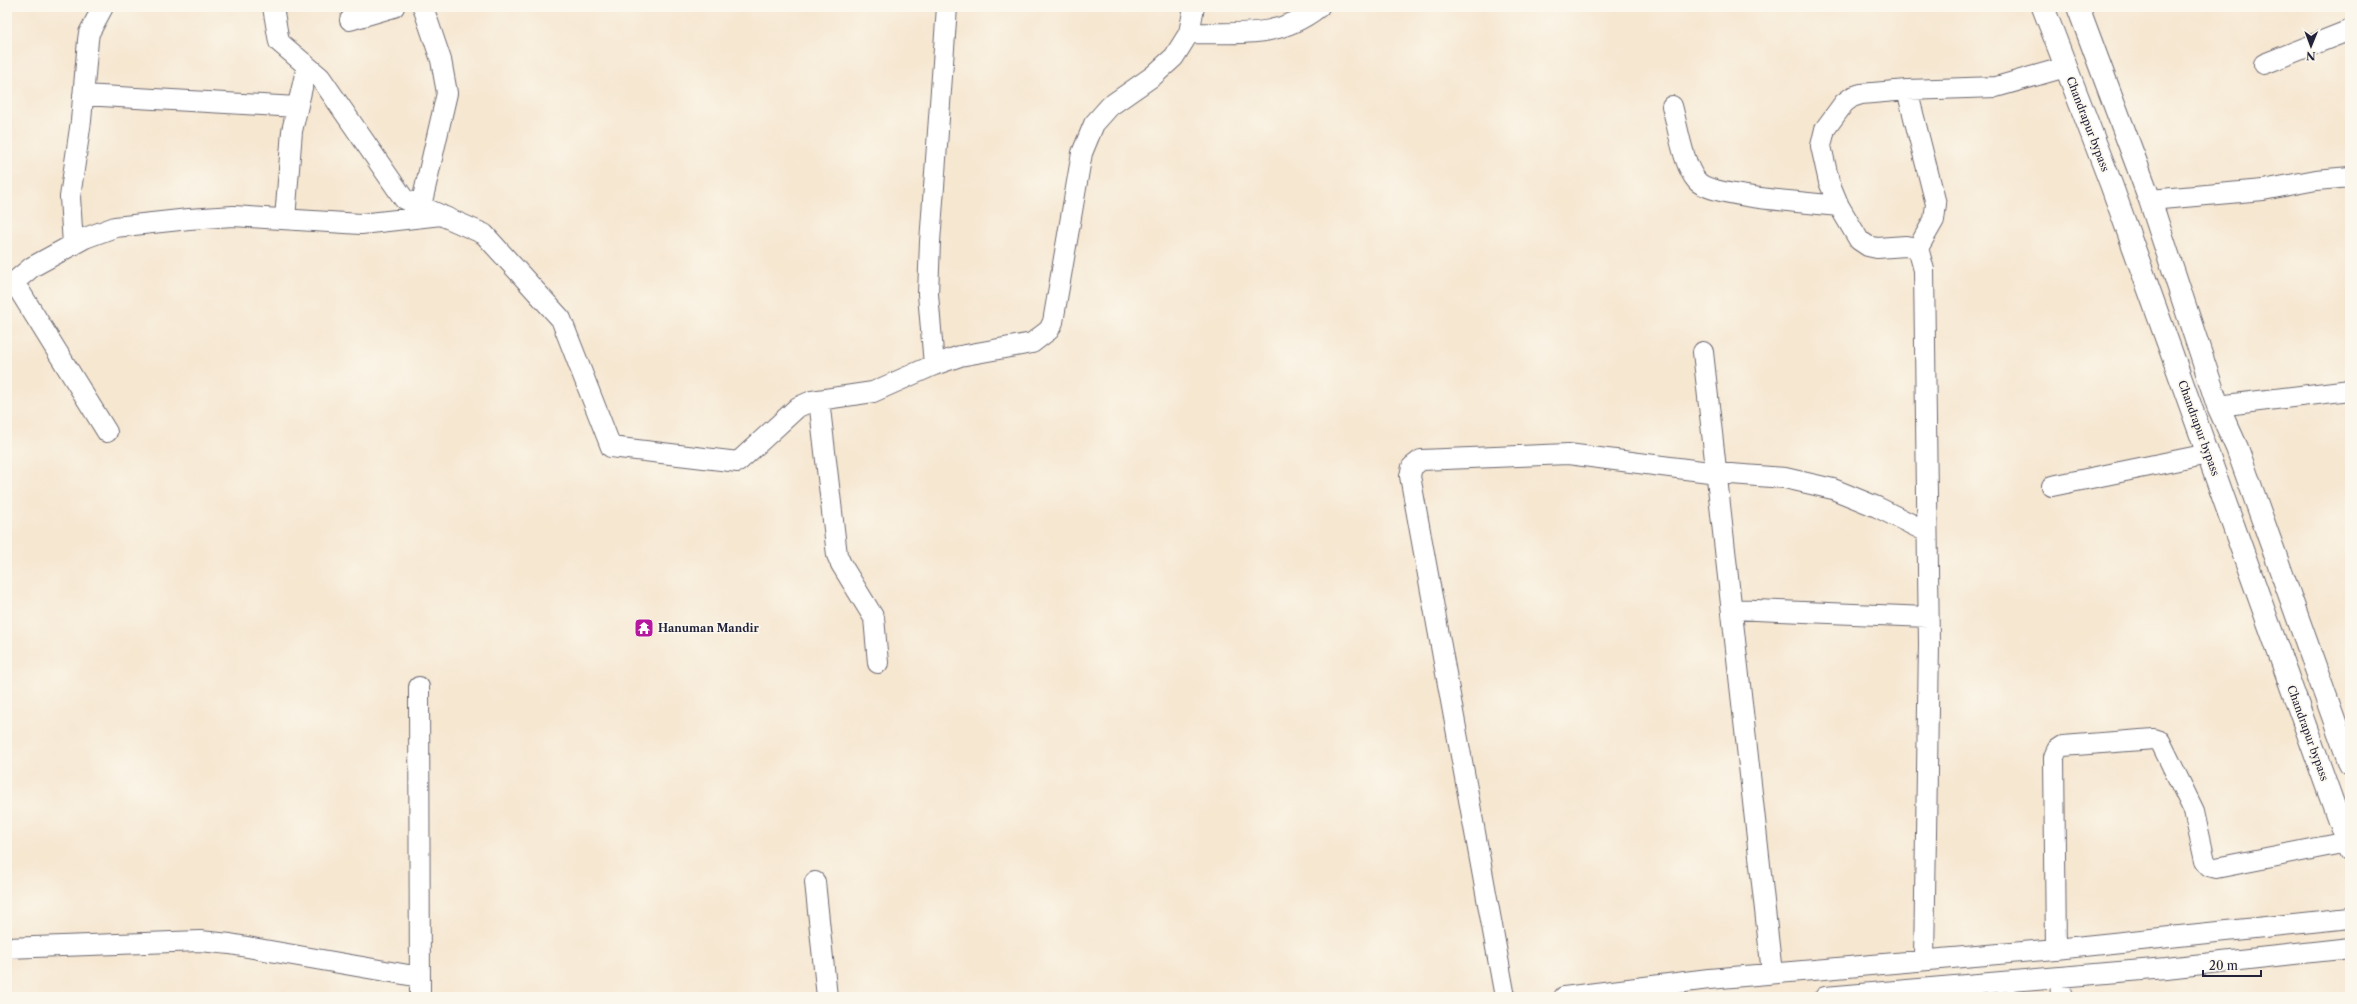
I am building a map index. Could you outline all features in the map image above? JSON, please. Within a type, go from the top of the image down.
[{"type":"highway","name":"Chandrapur bypass","points":[[2043,7],[2208,454],[2348,846]]},
{"type":"highway","points":[[2078,7],[2150,200],[2218,406],[2237,448],[2350,764]]},
{"type":"street","points":[[73,245],[70,198],[89,33],[103,7]]},
{"type":"street","points":[[273,7],[280,42],[320,77],[404,199],[484,234],[561,319],[611,446],[738,462],[798,407],[819,400],[873,392],[934,365],[960,356],[1032,343],[1049,330],[1053,322],[1082,153],[1094,124],[1110,106],[1153,76],[1174,57],[1190,33],[1194,7]]},
{"type":"street","points":[[350,20],[394,7]]},
{"type":"street","points":[[420,206],[447,93],[441,60],[423,7]]},
{"type":"street","points":[[934,365],[928,294],[930,242],[947,7]]},
{"type":"street","points":[[1190,33],[1271,31],[1290,26],[1319,7]]},
{"type":"street","points":[[2264,64],[2350,30]]},
{"type":"street","points":[[285,219],[288,163],[297,107],[307,66]]},
{"type":"street","points":[[1918,248],[1906,246],[1877,248],[1868,246],[1859,240],[1839,206],[1829,182],[1821,146],[1825,129],[1844,103],[1852,97],[1907,90],[1996,87],[2066,67]]},
{"type":"street","points":[[1907,90],[1936,209],[1934,220],[1918,248],[1924,270],[1928,616],[1924,960]]},
{"type":"street","points":[[83,95],[297,107]]},
{"type":"street","points":[[1672,106],[1690,171],[1698,182],[1724,192],[1839,206]]},
{"type":"street","points":[[2150,200],[2263,190],[2316,180],[2350,176]]},
{"type":"street","points":[[107,432],[11,285],[32,267],[100,232],[130,226],[233,216],[361,224],[441,215]]},
{"type":"street","points":[[1704,352],[1772,973]]},
{"type":"street","points":[[2218,406],[2350,390]]},
{"type":"street","points":[[819,400],[837,555],[840,564],[874,618],[878,663]]},
{"type":"street","points":[[1505,997],[1412,492],[1410,476],[1412,467],[1421,460],[1568,454],[1717,473],[1785,478],[1833,489],[1877,507],[1927,532]]},
{"type":"street","points":[[2052,486],[2208,454]]},
{"type":"street","points":[[1732,609],[1928,616]]},
{"type":"street","points":[[418,687],[420,997]]},
{"type":"street","points":[[2056,949],[2054,757],[2057,750],[2063,746],[2154,740],[2160,741],[2194,811],[2205,861],[2210,866],[2216,868],[2348,846]]},
{"type":"street","points":[[816,882],[827,997]]},
{"type":"street","points":[[1564,997],[1709,979],[2056,949],[2350,918]]},
{"type":"street","points":[[7,948],[200,941],[230,944],[420,977]]},
{"type":"street","points":[[1827,997],[1940,992],[2060,977],[2350,948]]},
{"type":"street","points":[[2060,977],[2061,997]]},
{"type":"place","name":"Hanuman Mandir","points":[[644,628]]}]
